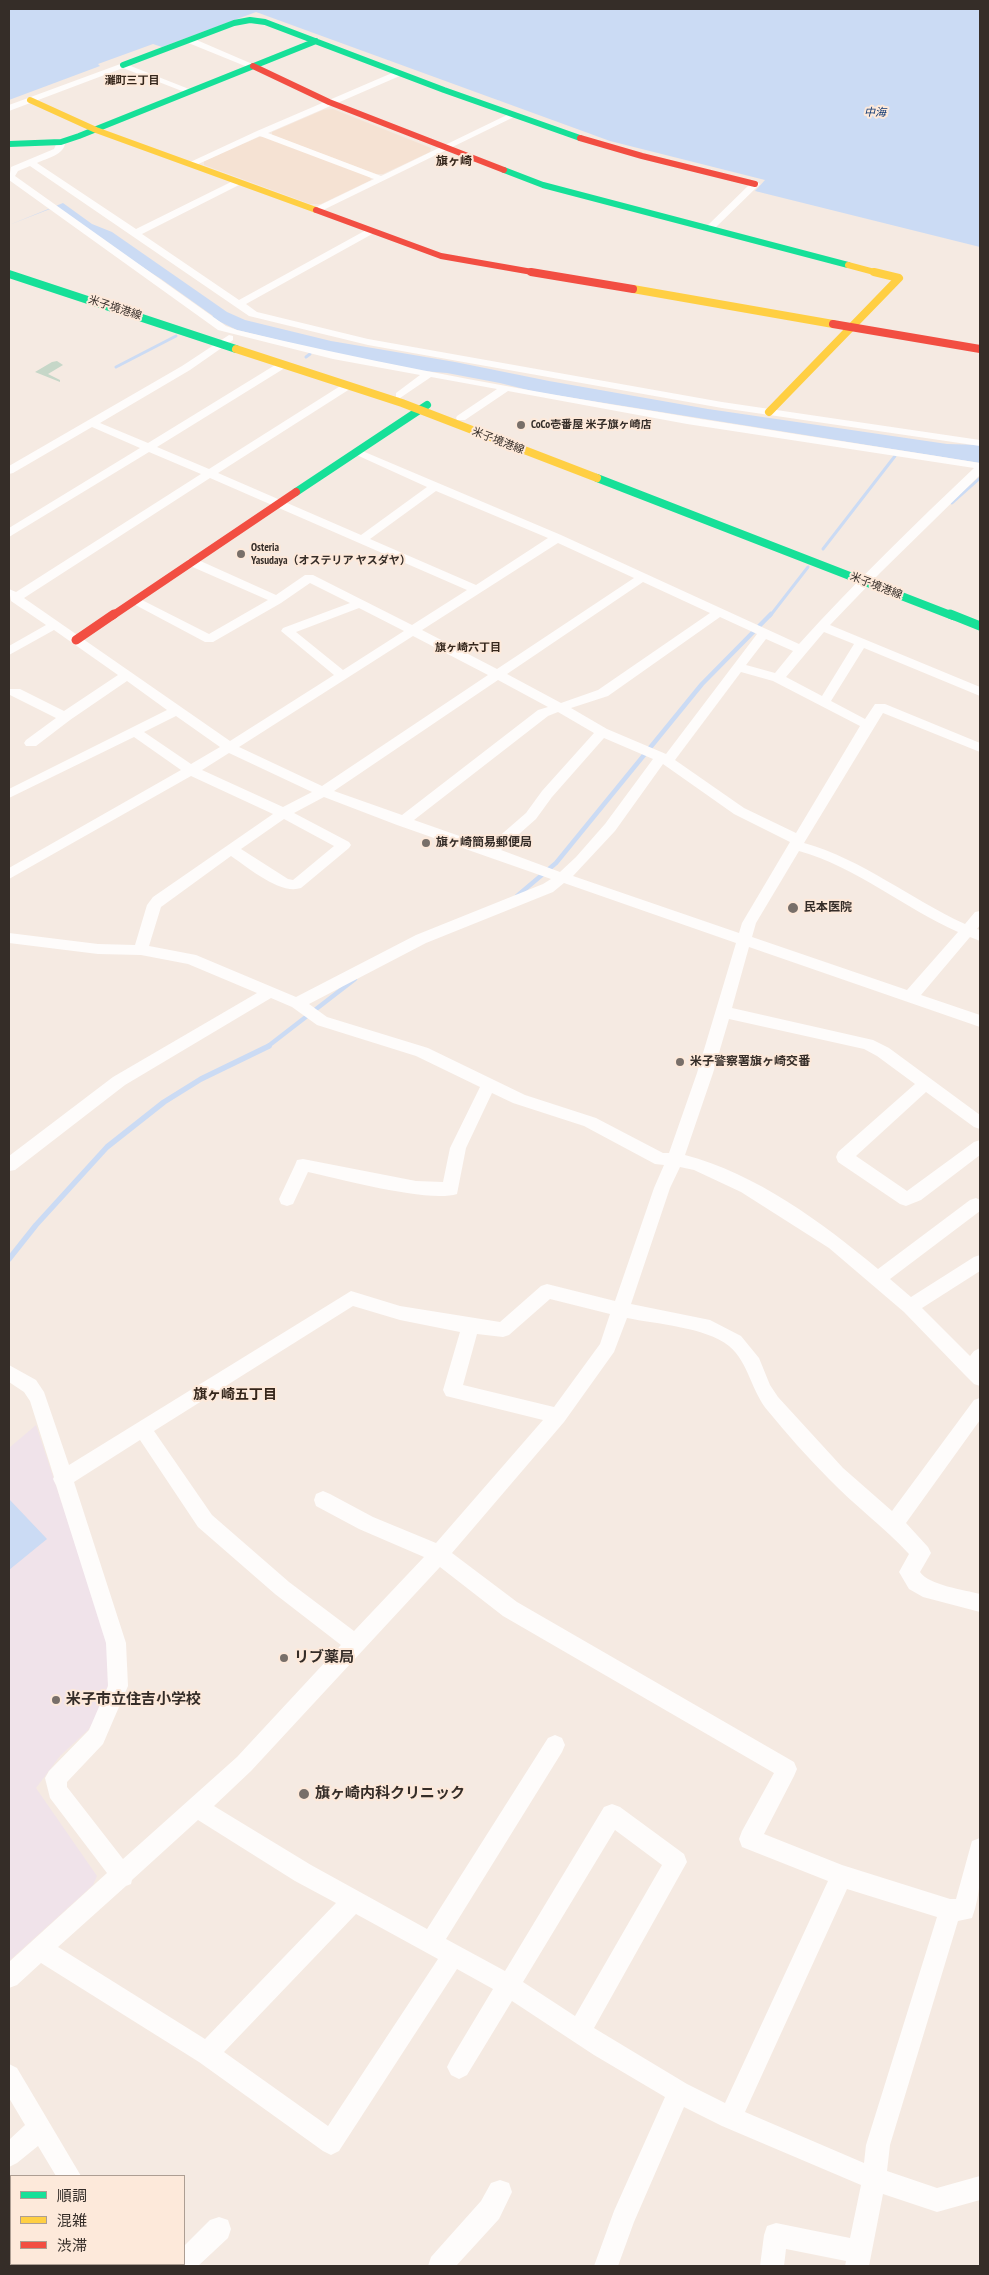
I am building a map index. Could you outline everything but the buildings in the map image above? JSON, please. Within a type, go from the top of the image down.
[{"type":"street","points":[[9,108],[234,23],[255,20],[265,22],[514,115],[626,152],[755,184]]},
{"type":"street","points":[[189,40],[253,66],[330,102],[543,185],[899,278],[769,412]]},
{"type":"street","points":[[9,144],[61,142],[96,130],[316,41]]},
{"type":"street","points":[[123,65],[190,92]]},
{"type":"street","points":[[191,164],[399,73]]},
{"type":"street","points":[[30,100],[96,130],[441,256],[980,350]]},
{"type":"street","points":[[317,210],[514,115]]},
{"type":"street","points":[[260,133],[382,179]]},
{"type":"street","points":[[61,142],[57,152],[14,170],[10,178],[226,330],[308,351],[428,374],[716,426],[980,468]]},
{"type":"street","points":[[32,163],[253,314],[368,342],[769,412],[980,443]]},
{"type":"street","points":[[136,233],[238,182]]},
{"type":"street","points":[[709,229],[755,184]]},
{"type":"street","points":[[239,304],[371,231]]},
{"type":"street","name":"米子境港線","points":[[9,268],[226,341],[284,364],[423,408],[461,418],[866,578],[980,626]]},
{"type":"street","name":"米子境港線","points":[[9,274],[400,395],[423,408],[866,578],[980,618]]},
{"type":"street","points":[[9,471],[186,368],[226,341]]},
{"type":"street","points":[[9,533],[284,364]]},
{"type":"street","points":[[400,395],[428,374]]},
{"type":"street","points":[[349,385],[210,474],[12,596],[230,748],[323,792],[402,822],[980,1021]]},
{"type":"street","points":[[461,418],[506,388]]},
{"type":"street","points":[[76,640],[423,408]]},
{"type":"street","points":[[92,422],[475,590]]},
{"type":"street","points":[[356,452],[557,538],[801,650]]},
{"type":"street","points":[[778,678],[866,578],[980,468]]},
{"type":"street","points":[[362,540],[435,486]]},
{"type":"street","points":[[9,874],[230,748],[557,538]]},
{"type":"street","points":[[192,562],[277,600]]},
{"type":"street","points":[[141,950],[154,906],[158,901],[284,813],[323,792],[643,577]]},
{"type":"street","points":[[134,601],[209,639],[277,600],[309,578],[559,707],[602,732],[664,758],[740,811],[797,843],[843,862],[909,902],[974,933]]},
{"type":"street","points":[[341,675],[287,631],[360,603]]},
{"type":"street","points":[[402,822],[543,713],[603,693],[718,613]]},
{"type":"street","points":[[9,651],[53,626]]},
{"type":"street","points":[[822,626],[980,692]]},
{"type":"street","points":[[296,1003],[422,939],[548,888],[563,878],[592,849],[764,633]]},
{"type":"street","points":[[824,702],[862,642]]},
{"type":"street","points":[[738,667],[778,678],[867,725]]},
{"type":"street","points":[[31,743],[65,717],[126,676]]},
{"type":"street","points":[[15,692],[65,717]]},
{"type":"street","points":[[9,1977],[123,1876],[244,1764],[439,1554],[558,1416],[608,1347],[662,1188],[675,1159],[705,1073],[749,924],[880,706],[980,748]]},
{"type":"street","points":[[9,794],[176,711]]},
{"type":"street","points":[[135,732],[191,770],[284,813],[344,845],[296,885],[285,884],[232,850]]},
{"type":"street","points":[[490,852],[531,816],[546,794],[602,732]]},
{"type":"street","points":[[910,997],[974,933],[980,916]]},
{"type":"street","points":[[9,938],[98,949],[141,950],[191,959],[296,1003],[322,1020],[422,1052],[519,1099],[590,1122],[661,1159],[675,1159],[698,1165],[747,1187],[801,1220],[835,1244],[977,1367]]},
{"type":"street","points":[[9,1166],[119,1081],[270,992]]},
{"type":"street","points":[[724,1012],[868,1044],[926,1083],[980,1123]]},
{"type":"street","points":[[926,1083],[844,1157],[906,1199],[915,1195],[980,1146]]},
{"type":"street","points":[[287,1199],[303,1165],[416,1188],[451,1189],[451,1175],[456,1152],[489,1085]]},
{"type":"street","points":[[877,1280],[976,1205]]},
{"type":"street","points":[[910,1307],[980,1262]]},
{"type":"street","points":[[62,1479],[351,1298],[400,1313],[503,1330],[547,1291],[622,1310],[710,1327],[735,1341],[753,1363],[762,1388],[772,1403],[836,1474],[894,1524],[921,1552],[910,1572],[916,1583],[930,1590],[980,1603]]},
{"type":"street","points":[[470,1326],[452,1390],[558,1416]]},
{"type":"street","points":[[9,1374],[30,1386],[38,1398],[62,1479],[116,1644],[118,1686],[105,1720],[96,1737],[56,1778],[57,1791],[123,1876]]},
{"type":"street","points":[[894,1524],[980,1406]]},
{"type":"street","points":[[143,1430],[205,1521],[282,1588],[356,1644]]},
{"type":"street","points":[[323,1500],[366,1523],[439,1554],[510,1609],[787,1769],[750,1839],[842,1876],[950,1910],[964,1910],[980,1849]]},
{"type":"street","points":[[432,1942],[555,1745]]},
{"type":"street","points":[[198,1808],[303,1873],[508,1985],[579,2032],[679,2092],[730,2118],[874,2178],[937,2200],[980,2188]]},
{"type":"street","points":[[459,2066],[612,1815],[676,1862],[579,2032]]},
{"type":"street","points":[[730,2118],[842,1876]]},
{"type":"street","points":[[207,2054],[354,1900]]},
{"type":"street","points":[[772,2266],[776,2235],[859,2259],[878,2145],[950,1910]]},
{"type":"street","points":[[40,1949],[207,2054],[331,2143],[453,1955]]},
{"type":"street","points":[[9,2076],[68,2175]]},
{"type":"street","points":[[606,2266],[623,2220],[679,2092]]},
{"type":"street","points":[[9,2155],[40,2128]]},
{"type":"street","points":[[440,2266],[490,2210],[500,2192]]},
{"type":"street","points":[[185,2261],[219,2228]]},
{"type":"shaded area","points":[[333,109],[431,148],[430,152],[383,174],[376,174],[272,135],[272,132],[323,110]]},
{"type":"shaded area","points":[[259,137],[267,137],[370,177],[371,180],[321,204],[310,204],[204,165],[204,161]]},
{"type":"shaded area","name":"米子市立住吉小学校","points":[[36,1425],[107,1640],[108,1685],[99,1714],[88,1730],[60,1756],[36,1788],[97,1876],[93,1885],[9,1961],[9,1448]]},
{"type":"green space","points":[[57,361],[63,365],[48,374],[60,380],[60,382],[35,372],[52,362]]},
{"type":"water","name":"中海","points":[[9,9],[980,9],[980,247],[755,191],[765,180],[610,141],[256,12],[162,47],[153,44],[9,100]]},
{"type":"water","points":[[63,203],[92,224],[112,232],[227,312],[245,320],[331,341],[708,409],[947,444],[980,445],[980,463],[536,392],[500,383],[447,373],[423,371],[319,350],[237,330],[212,318],[213,316],[161,279],[50,209],[9,225]]},
{"type":"water","points":[[9,1499],[47,1539],[9,1570]]},
{"type":"waterway","points":[[116,367],[176,336]]},
{"type":"waterway","points":[[306,357],[310,354]]},
{"type":"waterway","points":[[823,549],[895,456]]},
{"type":"waterway","points":[[952,503],[980,478]]},
{"type":"waterway","points":[[770,616],[808,567]]},
{"type":"waterway","points":[[517,896],[556,863],[702,684],[771,614]]},
{"type":"waterway","points":[[267,1047],[355,979]]},
{"type":"waterway","points":[[9,1259],[36,1225],[107,1147],[164,1102],[201,1079],[267,1047]]},
{"type":"traffic: fast","points":[[123,65],[234,23],[250,20],[265,22],[444,90],[580,138]]},
{"type":"traffic: fast","points":[[9,144],[61,142],[79,136],[316,41]]},
{"type":"traffic: fast","points":[[504,170],[543,185],[848,265]]},
{"type":"traffic: fast","points":[[9,274],[236,349]]},
{"type":"traffic: fast","points":[[296,492],[427,405]]},
{"type":"traffic: fast","points":[[597,478],[980,626]]},
{"type":"traffic: slow","points":[[30,100],[96,130],[316,210]]},
{"type":"traffic: slow","points":[[769,412],[899,278],[848,265]]},
{"type":"traffic: slow","points":[[633,289],[833,324]]},
{"type":"traffic: slow","points":[[236,349],[402,403],[597,478]]},
{"type":"traffic: jam","points":[[253,66],[329,102],[504,170]]},
{"type":"traffic: jam","points":[[580,138],[642,156],[755,184]]},
{"type":"traffic: jam","points":[[316,210],[441,256],[633,289]]},
{"type":"traffic: jam","points":[[833,324],[980,349]]},
{"type":"traffic: jam","points":[[76,640],[296,492]]},
{"type":"place","name":"CoCo壱番屋 米子旗ヶ崎店","points":[[521,425]]},
{"type":"place","name":"Osteria Yasudaya（オステリア ヤスダヤ）","points":[[241,554]]},
{"type":"place","name":"旗ヶ崎簡易郵便局","points":[[426,843]]},
{"type":"place","name":"民本医院","points":[[793,908]]},
{"type":"place","name":"米子警察署旗ヶ崎交番","points":[[680,1062]]},
{"type":"place","name":"リブ薬局","points":[[284,1658]]},
{"type":"place","name":"米子市立住吉小学校","points":[[56,1700]]},
{"type":"place","name":"旗ヶ崎内科クリニック","points":[[304,1794]]},
{"type":"district","name":"灘町三丁目","points":[[132,81]]},
{"type":"district","name":"旗ヶ崎","points":[[454,162]]},
{"type":"district","name":"旗ヶ崎六丁目","points":[[468,648]]},
{"type":"district","name":"旗ヶ崎五丁目","points":[[235,1395]]}]
